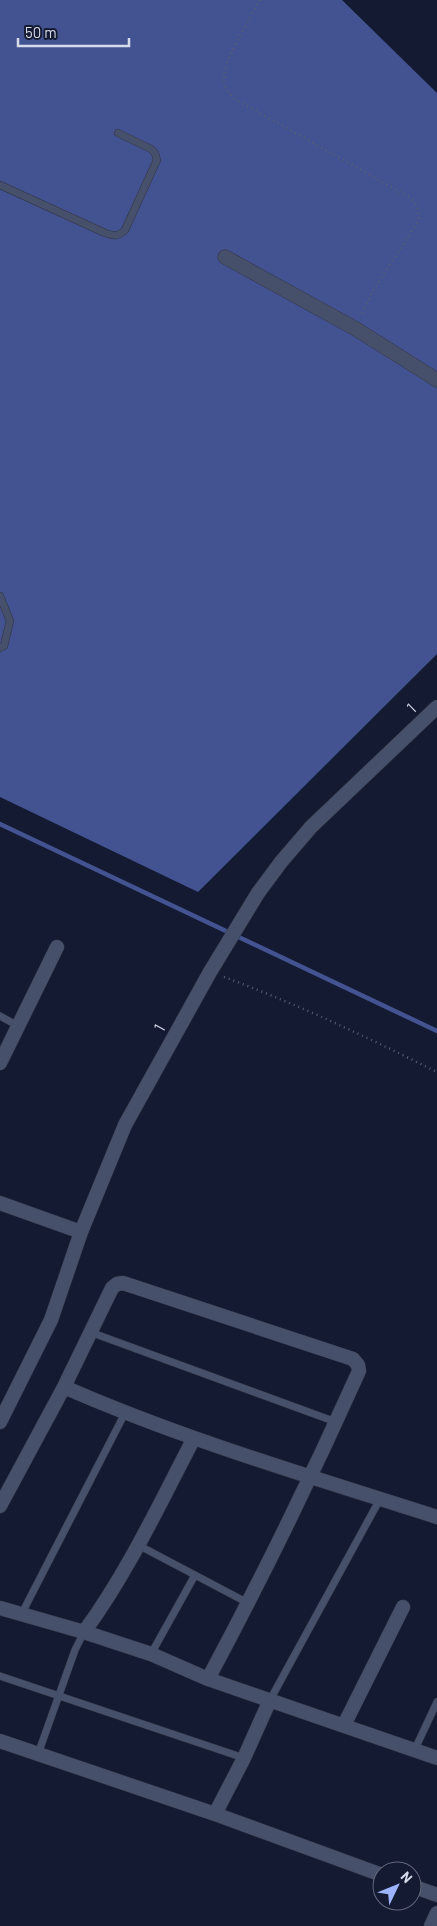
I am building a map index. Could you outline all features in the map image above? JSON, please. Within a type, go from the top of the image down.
[{"type":"street","points":[[225,258],[356,329],[437,380]]},
{"type":"street","name":"1","points":[[0,1422],[48,1327],[81,1232],[125,1125],[210,972],[258,893],[311,827],[437,707]]},
{"type":"street","points":[[0,1062],[57,948]]},
{"type":"street","points":[[0,1203],[81,1232]]},
{"type":"street","points":[[0,1506],[64,1387],[112,1288],[116,1284],[123,1284],[353,1359],[358,1365],[359,1371],[336,1422],[249,1604],[208,1679]]},
{"type":"street","points":[[64,1387],[125,1414],[310,1478],[437,1517]]},
{"type":"street","points":[[84,1632],[100,1611],[138,1545],[194,1438]]},
{"type":"street","points":[[344,1725],[403,1607]]},
{"type":"street","points":[[0,1608],[21,1616],[84,1632],[151,1654],[208,1679],[437,1758]]},
{"type":"street","points":[[215,1814],[244,1758],[270,1700]]},
{"type":"street","points":[[0,1741],[215,1814],[372,1871]]},
{"type":"street","points":[[422,1890],[437,1895]]},
{"type":"street","points":[[431,1926],[437,1913]]},
{"type":"lane","points":[[0,185],[105,233],[114,236],[120,235],[126,230],[157,160],[155,153],[151,149],[118,133]]},
{"type":"lane","points":[[0,596],[10,621],[4,646],[0,648]]},
{"type":"lane","points":[[0,1016],[18,1026]]},
{"type":"lane","points":[[90,1332],[336,1422]]},
{"type":"lane","points":[[21,1616],[125,1414]]},
{"type":"lane","points":[[270,1700],[380,1499]]},
{"type":"lane","points":[[138,1545],[249,1604]]},
{"type":"lane","points":[[151,1654],[195,1575]]},
{"type":"lane","points":[[38,1754],[78,1641],[84,1632]]},
{"type":"lane","points":[[0,1676],[244,1758]]},
{"type":"lane","points":[[415,1749],[437,1702]]},
{"type":"path","points":[[260,0],[229,58],[223,82],[227,90],[235,99],[411,198],[417,205],[420,213],[418,221],[373,291],[356,329]]},
{"type":"path","points":[[210,972],[275,996],[337,1023],[437,1072]]},
{"type":"water","points":[[0,0],[342,0],[437,93],[437,654],[198,892],[0,797]]},
{"type":"waterway","points":[[0,824],[437,1031]]}]
